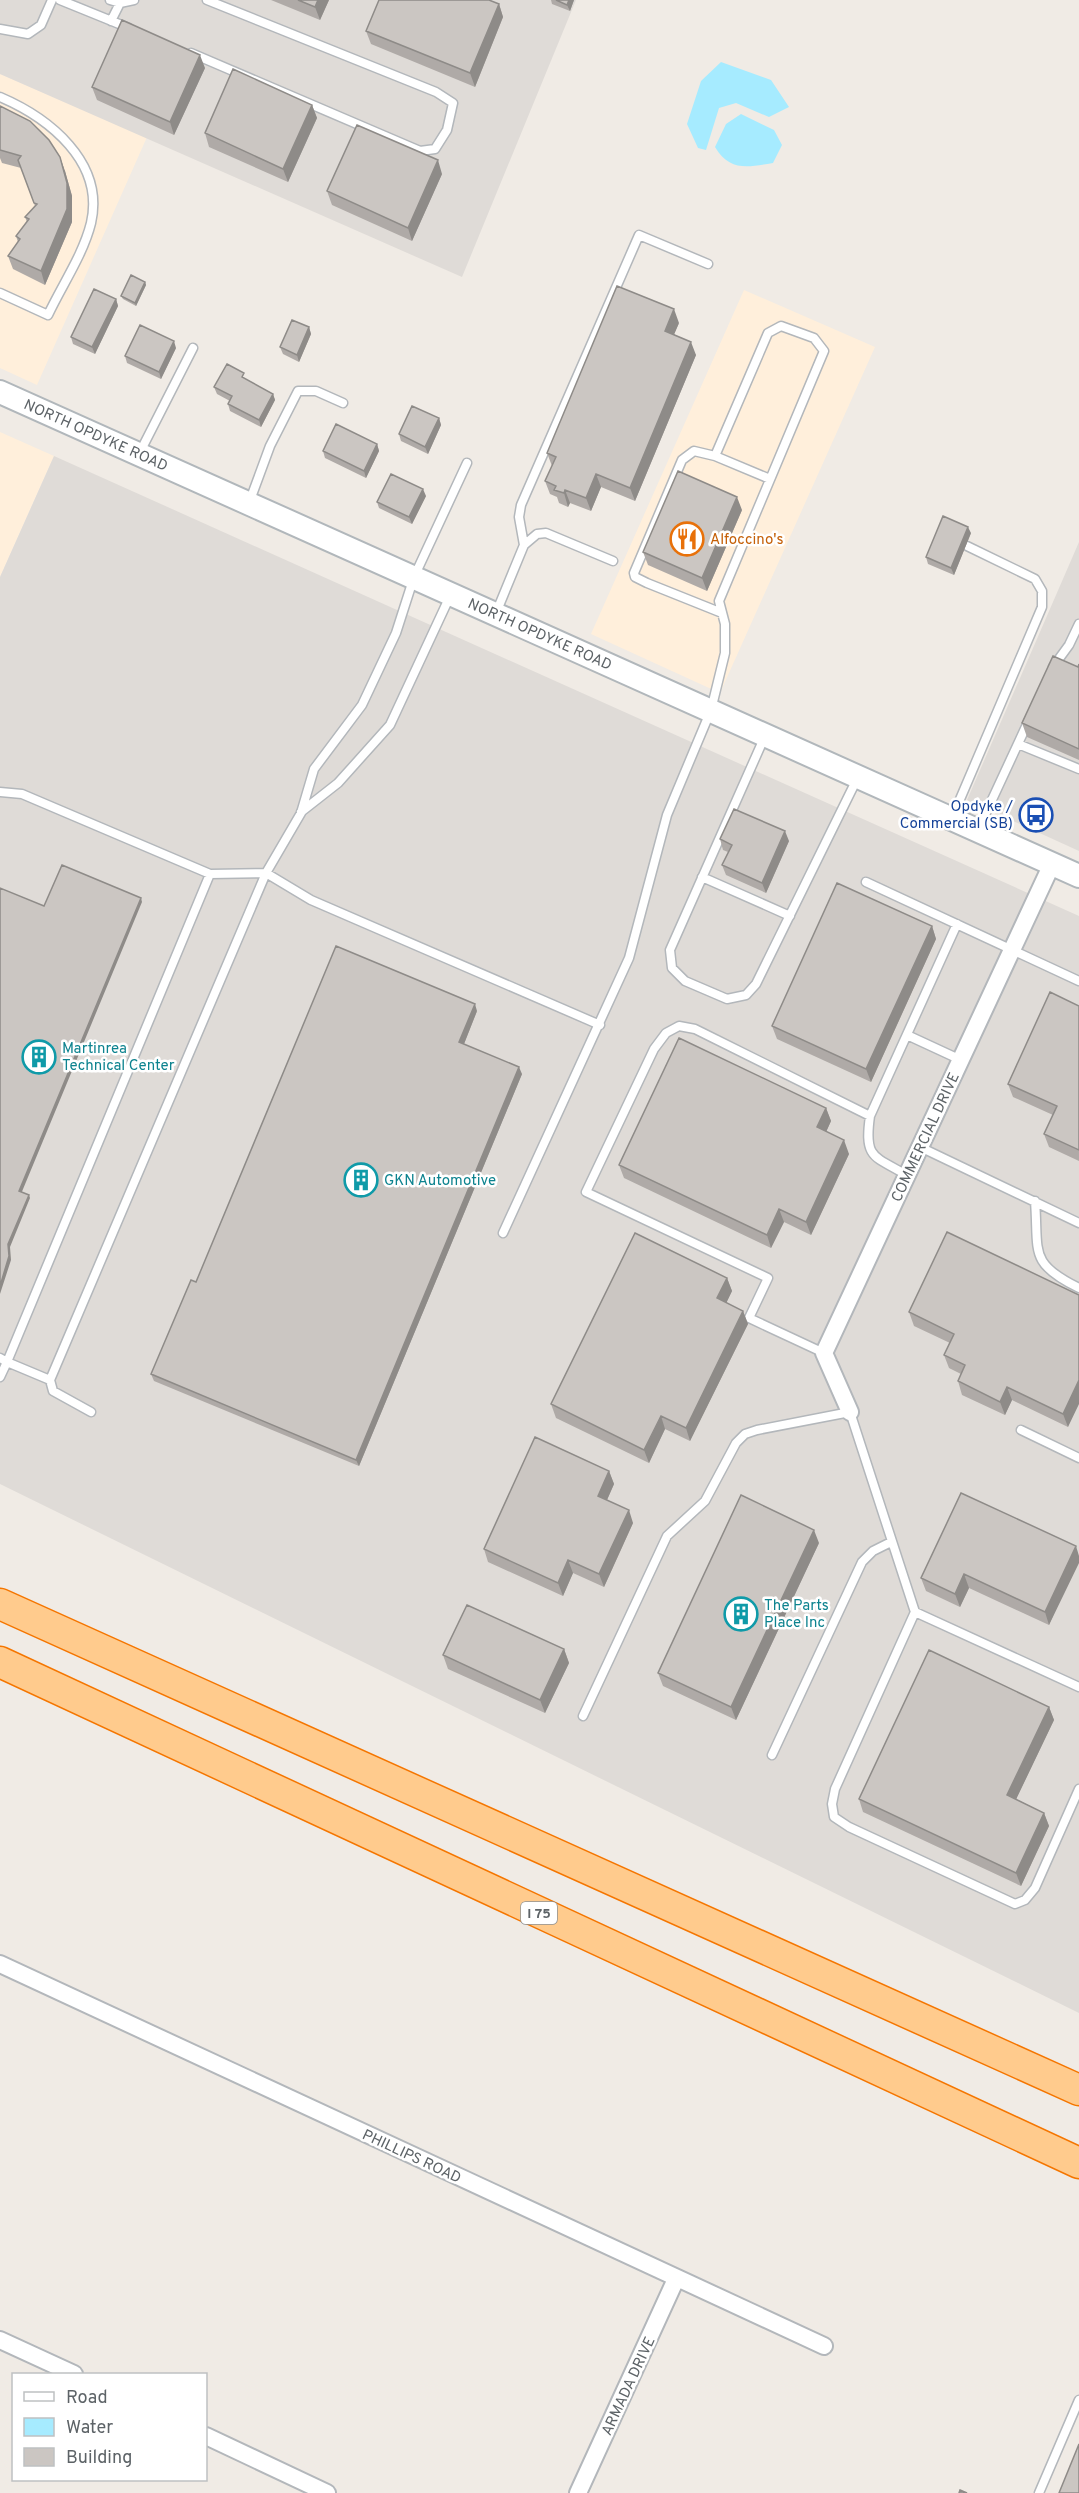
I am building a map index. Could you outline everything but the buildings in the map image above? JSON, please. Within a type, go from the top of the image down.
[{"type":"highway","points":[[0,1604],[1079,2090]]},
{"type":"highway","name":"I 75","points":[[0,1662],[1079,2163]]},
{"type":"main road","name":"NORTH OPDYKE ROAD","points":[[0,392],[1079,876]]},
{"type":"street","name":"COMMERCIAL DRIVE","points":[[824,1353],[1052,864]]},
{"type":"street","points":[[824,1353],[850,1412]]},
{"type":"street","name":"PHILLIPS ROAD","points":[[0,1965],[824,2346]]},
{"type":"street","name":"ARMADA DRIVE","points":[[578,2493],[676,2279]]},
{"type":"street","points":[[0,2340],[72,2373]]},
{"type":"street","points":[[207,2436],[327,2493]]},
{"type":"lane","points":[[0,29],[28,34],[41,25],[52,0]]},
{"type":"lane","points":[[60,0],[142,33]]},
{"type":"lane","points":[[111,0],[120,3],[134,0]]},
{"type":"lane","points":[[184,50],[420,151],[435,149],[447,130],[453,104],[436,92],[207,0]]},
{"type":"lane","points":[[111,21],[120,3]]},
{"type":"lane","points":[[0,97],[23,107],[59,132],[74,149],[93,199],[91,224],[48,315],[0,293]]},
{"type":"lane","points":[[524,545],[519,517],[521,506],[639,235],[708,264]]},
{"type":"lane","points":[[503,1233],[629,958],[667,815],[711,710],[725,652],[725,624],[719,601],[824,351],[814,338],[781,326],[768,333],[715,456]]},
{"type":"lane","points":[[139,454],[193,348]]},
{"type":"lane","points":[[249,504],[270,446],[298,391],[315,391],[343,403]]},
{"type":"lane","points":[[722,613],[647,583],[635,577],[634,573],[682,460],[694,451],[715,456],[770,478]]},
{"type":"lane","points":[[91,1412],[53,1391],[50,1380],[266,873],[301,813],[314,769],[362,705],[396,633],[414,577],[467,463]]},
{"type":"lane","points":[[496,614],[524,545],[537,534],[546,532],[613,561]]},
{"type":"lane","points":[[952,819],[1042,607],[1043,598],[1035,579],[967,546]]},
{"type":"lane","points":[[301,813],[338,783],[390,725],[451,594]]},
{"type":"lane","points":[[1047,680],[1057,658],[1069,645],[1079,624]]},
{"type":"lane","points":[[978,830],[1032,712]]},
{"type":"lane","points":[[766,735],[670,950],[672,968],[685,981],[728,999],[746,995],[756,984],[858,776]]},
{"type":"lane","points":[[1018,744],[1079,769]]},
{"type":"lane","points":[[0,792],[22,794],[210,873],[266,873],[311,900],[600,1025]]},
{"type":"lane","points":[[0,1377],[3,1360],[210,873]]},
{"type":"lane","points":[[702,877],[790,916]]},
{"type":"lane","points":[[866,882],[1079,981]]},
{"type":"lane","points":[[908,1175],[875,1158],[866,1142],[870,1116],[957,924]]},
{"type":"lane","points":[[824,1353],[749,1318],[768,1278],[586,1192],[654,1049],[666,1034],[680,1026],[695,1029],[870,1116]]},
{"type":"lane","points":[[907,1035],[961,1060]]},
{"type":"lane","points":[[920,1148],[1079,1223]]},
{"type":"lane","points":[[1035,1201],[1039,1257],[1053,1275],[1079,1288]]},
{"type":"lane","points":[[3,1360],[50,1380]]},
{"type":"lane","points":[[584,1716],[667,1536],[705,1502],[736,1443],[745,1434],[757,1430],[850,1412],[915,1612],[835,1789],[832,1804],[834,1817],[849,1827],[1014,1904],[1025,1900],[1035,1888],[1079,1789]]},
{"type":"lane","points":[[1021,1430],[1079,1458]]},
{"type":"lane","points":[[772,1755],[862,1562],[873,1551],[891,1542]]},
{"type":"lane","points":[[915,1612],[1079,1687]]},
{"type":"lane","points":[[1039,2493],[1079,2400]]},
{"type":"shaded area","points":[[0,0],[576,0],[462,277],[0,74]]},
{"type":"shaded area","points":[[0,74],[147,137],[37,385],[0,368]]},
{"type":"shaded area","points":[[744,290],[875,347],[720,693],[591,634]]},
{"type":"shaded area","points":[[0,432],[54,456],[0,577]]},
{"type":"shaded area","points":[[54,456],[1079,916],[1079,2013],[0,1484],[0,577]]},
{"type":"shaded area","points":[[1079,542],[1079,851],[967,800]]},
{"type":"water","points":[[721,62],[771,80],[789,107],[769,117],[736,103],[719,108],[706,150],[698,148],[687,124],[701,81]]},
{"type":"water","points":[[741,114],[774,130],[782,145],[773,163],[740,166],[727,161],[715,147],[726,124]]},
{"type":"place","name":"Alfoccino's","points":[[687,539]]},
{"type":"place","name":"Opdyke / Commercial (SB)","points":[[1036,815]]},
{"type":"place","name":"Martinrea Technical Center","points":[[39,1057]]},
{"type":"place","name":"GKN Automotive","points":[[361,1180]]},
{"type":"place","name":"The Parts Place Inc","points":[[741,1614]]}]
